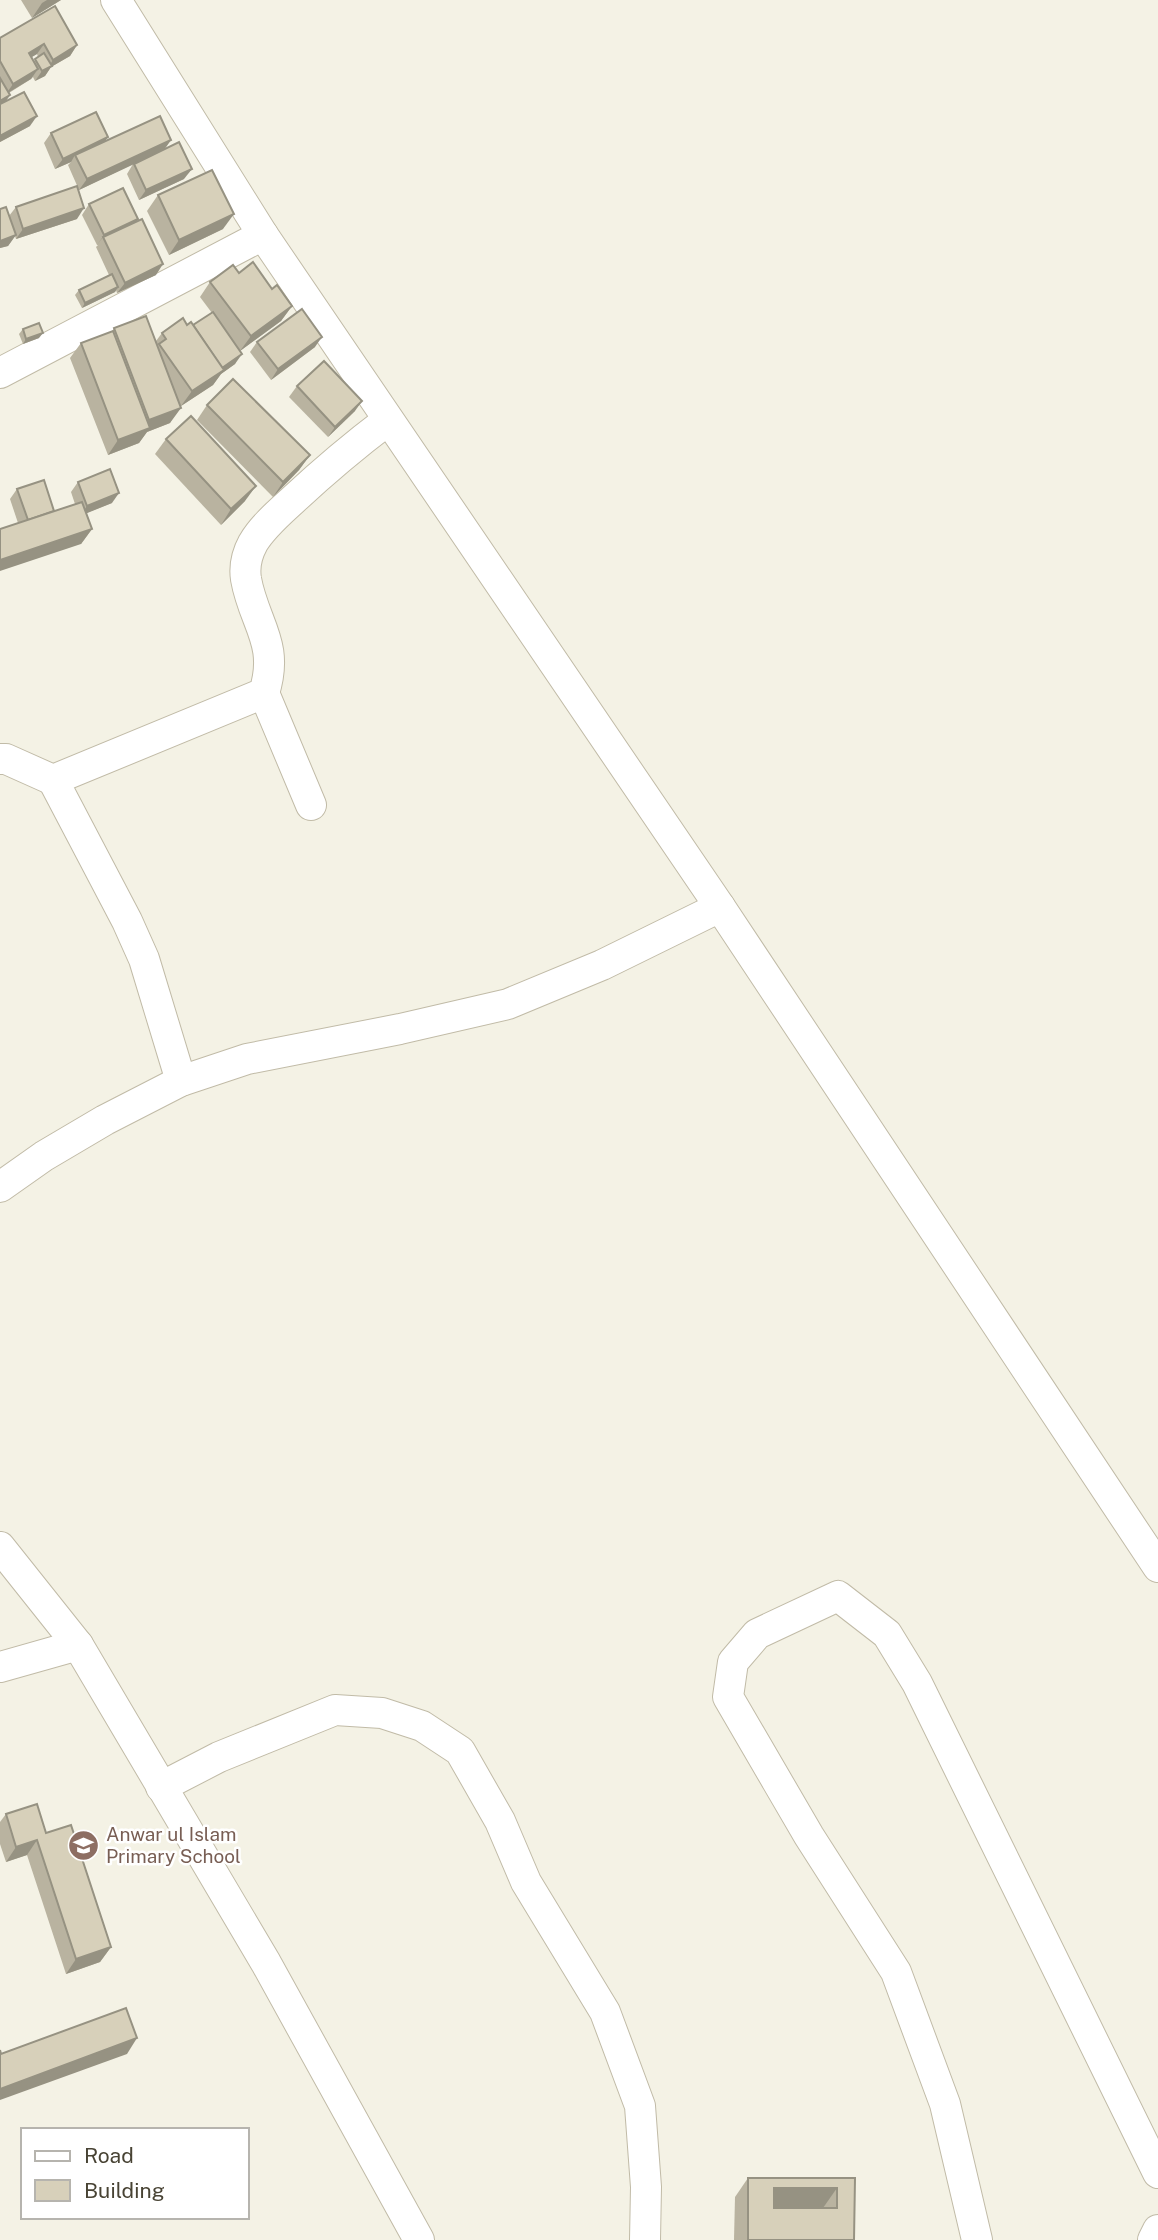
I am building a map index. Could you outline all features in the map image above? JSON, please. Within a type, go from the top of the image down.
[{"type":"street","points":[[117,0],[263,235],[720,907],[1158,1567]]},
{"type":"street","points":[[0,373],[263,235]]},
{"type":"street","points":[[311,805],[264,693],[269,677],[270,651],[246,577],[246,558],[254,541],[274,518],[339,457],[388,420]]},
{"type":"street","points":[[53,780],[264,693]]},
{"type":"street","points":[[2,751],[53,780],[144,959],[181,1081]]},
{"type":"street","points":[[0,1187],[44,1156],[105,1120],[181,1081],[247,1059],[400,1030],[508,1004],[601,965],[720,907]]},
{"type":"street","points":[[0,1547],[78,1645],[266,1963],[419,2240]]},
{"type":"street","points":[[977,2240],[945,2104],[896,1972],[809,1836],[727,1697],[733,1662],[757,1634],[838,1595],[887,1634],[917,1683],[1158,2173]]},
{"type":"street","points":[[0,1667],[78,1645]]},
{"type":"street","points":[[161,1787],[219,1757],[335,1710],[382,1713],[422,1726],[460,1751],[500,1821],[526,1882],[605,2012],[640,2106],[646,2187],[645,2240]]},
{"type":"street","points":[[1153,2240],[1158,2230]]},
{"type":"building","points":[[55,6],[77,45],[53,60],[44,44],[29,53],[38,69],[13,84],[0,61],[0,38]]},
{"type":"building","points":[[44,53],[52,66],[42,71],[35,59]]},
{"type":"building","points":[[0,78],[10,95],[0,101]]},
{"type":"building","points":[[24,92],[37,116],[0,136],[0,104]]},
{"type":"building","points":[[96,112],[108,137],[63,159],[51,133]]},
{"type":"building","points":[[160,116],[171,140],[87,179],[75,155]]},
{"type":"building","points":[[179,142],[192,169],[146,190],[134,164]]},
{"type":"building","points":[[212,170],[234,214],[179,240],[158,195]]},
{"type":"building","points":[[77,186],[84,208],[23,229],[16,207]]},
{"type":"building","points":[[123,188],[138,219],[104,235],[89,204]]},
{"type":"building","points":[[6,207],[16,235],[0,241],[0,209]]},
{"type":"building","points":[[142,219],[163,264],[125,283],[103,237]]},
{"type":"building","points":[[253,262],[272,289],[277,285],[292,306],[251,336],[210,282],[233,265],[239,273]]},
{"type":"building","points":[[112,274],[118,287],[85,303],[79,290]]},
{"type":"building","points":[[302,309],[322,337],[278,369],[257,342]]},
{"type":"building","points":[[213,312],[242,354],[222,368],[193,325]]},
{"type":"building","points":[[146,316],[181,408],[149,420],[114,328]]},
{"type":"building","points":[[183,318],[187,325],[191,322],[224,370],[192,391],[159,344],[166,339],[162,333]]},
{"type":"building","points":[[39,323],[43,333],[26,339],[23,329]]},
{"type":"building","points":[[113,331],[150,428],[118,440],[81,343]]},
{"type":"building","points":[[324,361],[362,401],[335,427],[297,386]]},
{"type":"building","points":[[233,379],[310,455],[283,482],[207,405]]},
{"type":"building","points":[[191,416],[256,486],[231,509],[166,439]]},
{"type":"building","points":[[110,469],[119,493],[87,506],[78,482]]},
{"type":"building","points":[[44,480],[54,511],[28,520],[17,489]]},
{"type":"building","points":[[82,502],[92,529],[0,560],[0,529]]},
{"type":"building","points":[[37,1804],[46,1833],[71,1825],[111,1947],[76,1959],[37,1840],[16,1847],[6,1814]]},
{"type":"building","points":[[126,2008],[137,2038],[0,2089],[0,2050],[1,2054]]},
{"type":"building","points":[[748,2178],[855,2178],[854,2240],[748,2240]],"holes":[[[774,2188],[837,2188],[837,2208],[774,2208]]]},
{"type":"place","name":"Anwar ul Islam Primary School","points":[[83,1845]]}]
